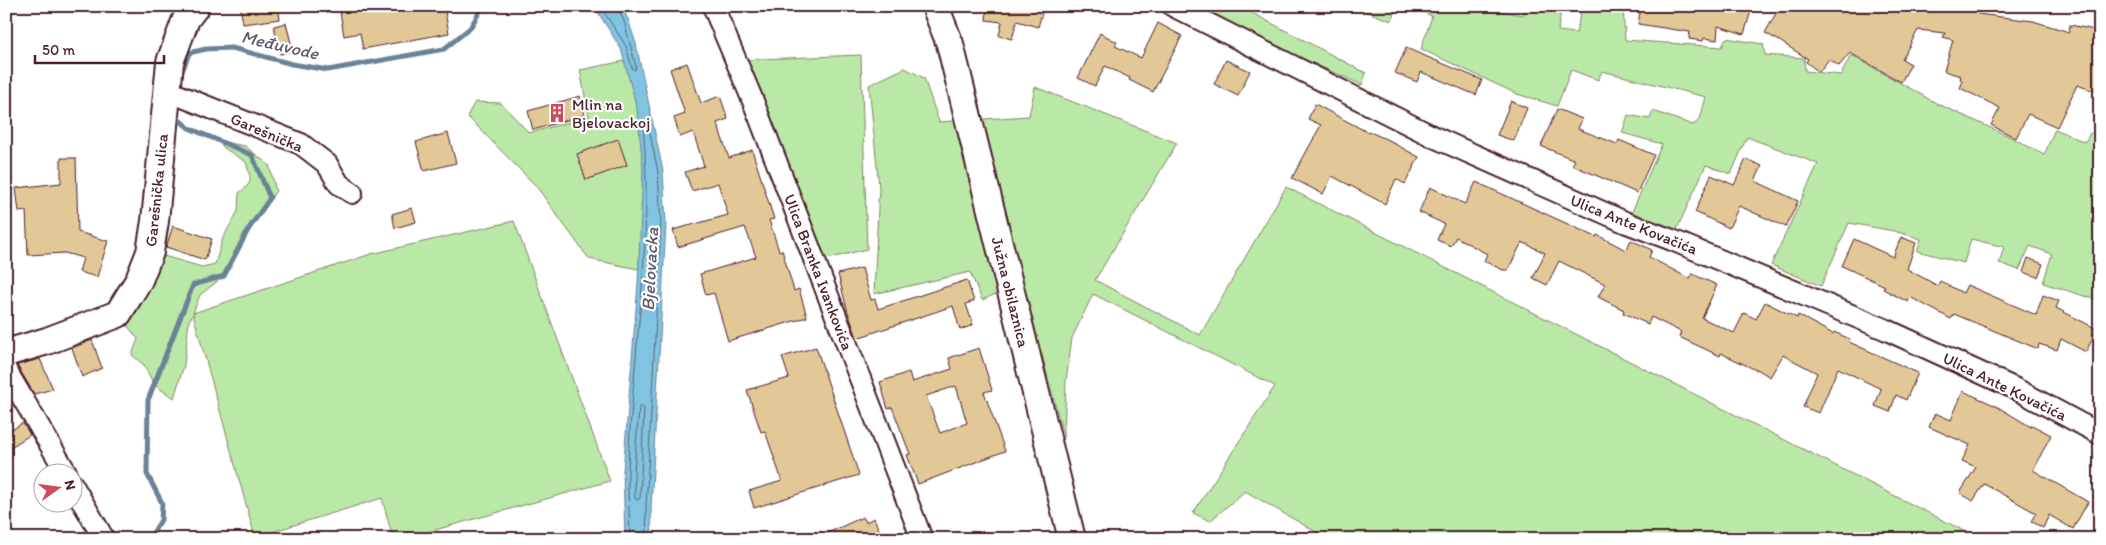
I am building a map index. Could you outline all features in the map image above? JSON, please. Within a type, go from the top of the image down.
[{"type":"main road","name":"Garešnička ulica","points":[[6,353],[118,314],[139,280],[150,252],[170,62],[186,19],[196,6]]},
{"type":"main road","name":"Južna obilaznica","points":[[935,6],[950,44],[1072,539]]},
{"type":"main road","name":"Južna obilaznica","points":[[948,6],[950,44]]},
{"type":"street","name":"Ulica Branka Ivankovića","points":[[713,6],[756,110],[922,539]]},
{"type":"street","name":"Ulica Ante Kovačića","points":[[1173,6],[1434,137],[1627,223],[1887,330],[2016,389],[2100,434]]},
{"type":"street","name":"Garešnička","points":[[166,93],[301,144],[327,164],[339,184],[352,193]]},
{"type":"street","points":[[6,370],[60,462]]},
{"type":"street","points":[[82,501],[104,539]]},
{"type":"green space","points":[[1184,6],[1239,6],[1366,73],[1362,85]]},
{"type":"green space","points":[[1352,6],[1397,6],[1391,21]]},
{"type":"green space","points":[[1407,6],[1467,6],[1523,15],[1527,6],[1549,6],[1561,9],[1558,31],[1576,33],[1582,6],[1623,6],[1625,40],[1722,47],[1726,38],[1763,44],[1765,55],[1804,58],[1805,71],[1841,75],[1851,55],[1936,103],[2013,138],[2044,155],[2055,129],[2085,142],[2090,133],[2100,135],[2100,301],[2043,283],[2052,254],[2030,246],[2019,270],[1999,263],[2004,247],[1971,239],[1964,263],[1917,251],[1921,239],[1894,231],[1849,223],[1821,286],[1771,265],[1818,164],[1747,137],[1731,174],[1706,165],[1672,240],[1627,223],[1662,144],[1622,133],[1628,115],[1650,119],[1653,111],[1693,125],[1700,119],[1706,97],[1602,71],[1598,80],[1571,70],[1557,106],[1517,94],[1421,49],[1432,16]]},
{"type":"green space","points":[[861,55],[867,249],[815,262],[736,60]]},
{"type":"green space","points":[[634,59],[656,157],[648,271],[589,259],[536,186],[467,116],[475,102],[501,103],[529,133],[589,117],[580,70]]},
{"type":"green space","points":[[905,68],[924,78],[939,122],[1029,116],[1035,87],[1177,143],[1095,280],[1200,335],[1286,187],[1980,539],[1328,539],[1245,491],[1210,521],[1193,513],[1275,386],[1093,294],[1072,338],[1066,381],[1064,438],[1012,243],[1010,288],[982,300],[970,272],[874,294],[879,187],[869,85]]},
{"type":"green space","points":[[219,141],[245,146],[269,165],[276,191],[248,230],[224,276],[200,295],[193,313],[371,254],[514,221],[610,481],[403,539],[393,539],[382,498],[255,537],[193,314],[189,321],[184,365],[174,398],[154,385],[144,365],[132,355],[138,339],[118,314],[150,252],[202,267],[215,264],[223,238],[238,211],[239,193],[247,186],[250,180],[246,162],[224,148]]},
{"type":"water","name":"Bjelovacka","points":[[594,6],[621,6],[628,19],[636,44],[663,171],[666,223],[651,508],[652,539],[625,539],[623,471],[638,283],[643,168],[637,108],[621,49]]},
{"type":"building","points":[[240,6],[278,6],[280,19],[243,24]]},
{"type":"building","points":[[339,6],[444,6],[449,33],[363,49],[360,33],[344,36]]},
{"type":"building","points":[[987,6],[1044,6],[1038,27],[1017,21],[1012,39],[999,36],[1002,22],[986,20]]},
{"type":"building","points":[[1641,6],[1735,6],[1751,11],[1744,34],[1718,26],[1717,40],[1704,38],[1703,41],[1689,39],[1690,32],[1638,24]]},
{"type":"building","points":[[1780,6],[1980,6],[1978,14],[2033,21],[2069,32],[2070,25],[2100,31],[2100,93],[2077,85],[2057,127],[2028,114],[2016,138],[1991,125],[2000,108],[1960,88],[1963,81],[1960,79],[1961,76],[1944,71],[1953,40],[1943,37],[1945,33],[1918,30],[1902,59],[1911,64],[1901,82],[1850,53],[1839,66],[1829,59],[1819,72],[1806,62],[1808,59],[1765,33]]},
{"type":"building","points":[[286,23],[293,51],[280,54],[274,26]]},
{"type":"building","points":[[1158,23],[1182,36],[1153,92],[1105,66],[1095,86],[1078,78],[1100,33],[1117,42],[1115,46],[1141,58]]},
{"type":"building","points":[[1406,48],[1482,80],[1476,95],[1421,72],[1417,82],[1395,73]]},
{"type":"building","points":[[1226,60],[1250,71],[1238,96],[1214,84]]},
{"type":"building","points":[[687,63],[701,103],[720,96],[728,119],[717,123],[729,158],[752,150],[774,219],[769,220],[779,251],[782,250],[794,291],[799,289],[807,317],[728,341],[714,293],[706,295],[700,274],[756,257],[745,227],[678,247],[673,230],[728,215],[718,183],[692,191],[685,172],[704,166],[693,132],[680,137],[674,118],[685,114],[670,69]]},
{"type":"building","name":"Mlin na Bjelovackoj","points":[[580,96],[585,115],[533,130],[528,111]]},
{"type":"building","points":[[1511,101],[1527,108],[1514,141],[1497,135]]},
{"type":"building","points":[[1315,104],[1369,133],[1393,142],[1419,157],[1405,184],[1396,179],[1385,204],[1332,176],[1323,194],[1292,178],[1321,125],[1308,119]]},
{"type":"building","points":[[1557,109],[1582,119],[1578,129],[1617,144],[1619,140],[1654,155],[1637,193],[1572,165],[1575,160],[1541,146]]},
{"type":"building","points":[[448,133],[456,163],[424,171],[416,142]]},
{"type":"building","points":[[618,139],[627,165],[586,180],[577,154]]},
{"type":"building","points":[[61,158],[76,158],[78,232],[108,241],[97,277],[79,272],[83,258],[65,253],[28,255],[26,211],[19,212],[16,188],[61,183]]},
{"type":"building","points":[[1746,159],[1762,166],[1755,181],[1798,201],[1786,227],[1739,206],[1729,228],[1695,212],[1711,175],[1734,185]]},
{"type":"building","points":[[1476,182],[1596,237],[1597,235],[1626,250],[1631,240],[1652,250],[1649,257],[1690,279],[1692,274],[1717,285],[1702,318],[1734,333],[1744,313],[1756,319],[1765,302],[1797,318],[1798,315],[1833,334],[1834,332],[1850,339],[1849,342],[1918,373],[1906,400],[1896,395],[1890,412],[1875,406],[1881,389],[1838,368],[1819,413],[1803,407],[1817,373],[1783,355],[1770,377],[1721,353],[1720,356],[1679,337],[1681,332],[1651,317],[1648,324],[1623,313],[1624,310],[1598,297],[1605,284],[1559,261],[1547,285],[1533,278],[1545,253],[1522,242],[1508,270],[1503,270],[1484,261],[1487,254],[1456,237],[1451,246],[1437,240],[1444,224],[1419,212],[1430,187],[1465,204]]},
{"type":"building","points":[[412,208],[416,222],[395,228],[392,214]]},
{"type":"building","points":[[173,226],[212,239],[205,260],[166,247]]},
{"type":"building","points":[[1901,237],[1916,243],[1907,269],[1938,286],[1940,281],[1963,293],[1967,285],[2036,315],[2043,295],[2059,301],[2056,308],[2097,329],[2086,352],[2061,339],[2057,350],[2039,344],[2038,349],[1954,314],[1951,319],[1910,297],[1908,302],[1883,289],[1885,286],[1842,266],[1854,239],[1893,257]]},
{"type":"building","points":[[2028,258],[2043,264],[2038,277],[2023,272]]},
{"type":"building","points":[[862,268],[871,300],[875,299],[878,309],[967,280],[974,301],[966,304],[973,325],[960,330],[953,306],[857,338],[838,274]]},
{"type":"building","points":[[92,340],[102,368],[82,377],[72,348]]},
{"type":"building","points":[[816,347],[859,475],[754,508],[749,491],[782,481],[765,431],[761,432],[747,390],[789,378],[782,357]]},
{"type":"building","points":[[979,348],[992,390],[984,392],[1005,451],[918,484],[907,455],[910,454],[892,407],[888,409],[880,382],[909,372],[912,382],[952,369],[949,358]],"holes":[[[956,386],[967,423],[940,433],[926,396]]]},
{"type":"building","points":[[40,359],[53,389],[34,394],[17,365]]},
{"type":"building","points":[[1963,391],[1996,406],[2031,427],[2032,425],[2051,435],[2033,470],[2088,502],[2073,529],[2049,515],[2043,528],[2031,521],[2036,513],[1984,484],[1973,501],[1960,493],[1976,467],[1962,461],[1970,445],[1929,427],[1935,413],[1951,420]]},
{"type":"building","points":[[23,423],[30,435],[6,450],[6,433]]},
{"type":"building","points":[[863,517],[866,522],[874,518],[883,539],[814,539]]},
{"type":"waterway","name":"Međuvode","points":[[180,77],[189,53],[206,49],[232,48],[292,64],[328,70],[444,49],[470,28],[483,6]]},
{"type":"waterway","name":"Međuvode","points":[[149,539],[161,520],[162,503],[147,474],[148,400],[193,285],[224,276],[248,230],[270,198],[252,155],[189,128],[177,118],[177,115]]},
{"type":"place","name":"Mlin na Bjelovackoj","points":[[557,113]]}]
